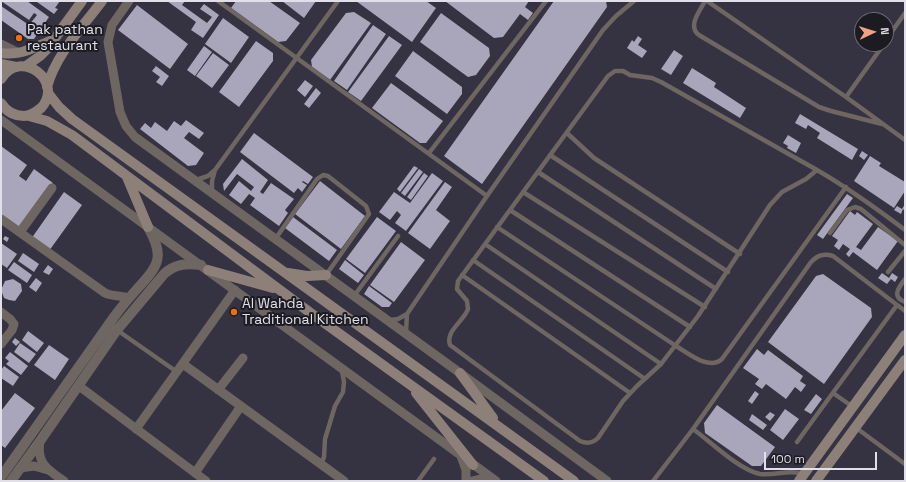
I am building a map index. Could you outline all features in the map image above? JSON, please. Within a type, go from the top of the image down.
[{"type":"main road","points":[[1,79],[8,70],[21,66],[40,56],[82,1]]},
{"type":"main road","points":[[29,116],[42,107],[52,72],[59,59],[102,1]]},
{"type":"main road","points":[[1,53],[20,53],[53,40]]},
{"type":"main road","points":[[1,64],[34,68],[44,79],[47,90],[59,107],[72,119],[574,481]]},
{"type":"main road","points":[[1,103],[9,112],[15,115],[29,116],[47,121],[64,130],[278,289],[544,481]]},
{"type":"main road","points":[[128,177],[148,227]]},
{"type":"main road","points":[[204,268],[278,289]]},
{"type":"main road","points":[[287,273],[306,276],[326,275]]},
{"type":"main road","points":[[802,478],[905,335]]},
{"type":"main road","points":[[820,479],[855,427],[905,360]]},
{"type":"main road","points":[[460,373],[499,427]]},
{"type":"main road","points":[[407,382],[473,465]]},
{"type":"street","points":[[129,1],[112,25],[108,42],[123,120],[135,137],[276,238],[607,481]]},
{"type":"street","points":[[1,44],[20,53]]},
{"type":"street","points":[[1,120],[494,480]]},
{"type":"street","points":[[20,232],[52,188]]},
{"type":"street","points":[[1,220],[105,293],[113,296],[123,296],[128,298]]},
{"type":"street","points":[[148,227],[156,243],[158,252],[157,264]]},
{"type":"street","points":[[1,477],[128,298],[152,272],[161,259],[166,259],[170,264],[167,271],[117,330],[11,481]]},
{"type":"street","points":[[167,271],[176,266],[185,264],[204,268]]},
{"type":"street","points":[[136,429],[235,290]]},
{"type":"street","points":[[1,312],[14,324],[12,330],[1,344]]},
{"type":"street","points":[[218,390],[243,358]]},
{"type":"street","points":[[180,368],[218,390],[344,481]]},
{"type":"street","points":[[79,386],[206,481]]},
{"type":"street","points":[[195,473],[241,406]]},
{"type":"street","points":[[40,441],[39,454],[48,470]]},
{"type":"street","points":[[461,456],[466,470],[466,481]]},
{"type":"street","points":[[20,468],[34,466],[48,470],[64,481]]},
{"type":"street","points":[[472,481],[480,479],[494,480]]},
{"type":"lane","points":[[218,1],[487,196]]},
{"type":"lane","points":[[196,180],[208,176],[215,170],[338,1]]},
{"type":"lane","points":[[429,153],[546,1]]},
{"type":"lane","points":[[388,320],[398,319],[406,314],[603,30],[616,16],[634,1]]},
{"type":"lane","points":[[882,124],[819,107],[699,35],[695,31],[695,20],[706,1],[846,97],[905,140]]},
{"type":"lane","points":[[894,29],[905,13]]},
{"type":"lane","points":[[846,97],[878,52]]},
{"type":"lane","points":[[817,170],[806,179],[782,192],[770,205],[705,307],[661,364],[630,393],[596,440],[589,443],[580,441],[450,345],[450,335],[468,309],[467,301],[459,292],[457,287],[458,281],[608,76],[615,71],[623,71],[630,74],[652,78],[661,82],[817,170],[846,187],[866,200],[905,230]]},
{"type":"lane","points":[[567,133],[594,158],[740,254]]},
{"type":"lane","points":[[550,155],[728,272]]},
{"type":"lane","points":[[212,192],[212,181],[215,170]]},
{"type":"lane","points":[[538,172],[716,289]]},
{"type":"lane","points":[[276,238],[317,179],[321,176],[328,176],[366,206],[369,214],[326,275]]},
{"type":"lane","points":[[498,227],[676,346],[708,363],[714,364],[722,359],[846,187]]},
{"type":"lane","points":[[523,192],[705,307]]},
{"type":"lane","points":[[830,233],[847,210],[855,207],[861,209],[905,245]]},
{"type":"lane","points":[[510,210],[690,327]]},
{"type":"lane","points":[[354,296],[398,236]]},
{"type":"lane","points":[[485,244],[661,364]]},
{"type":"lane","points":[[888,272],[905,251]]},
{"type":"lane","points":[[653,481],[693,429],[816,257],[828,254],[834,256],[905,311]]},
{"type":"lane","points":[[473,260],[645,379]]},
{"type":"lane","points":[[462,276],[630,393]]},
{"type":"lane","points":[[905,279],[897,291],[899,299],[905,302]]},
{"type":"lane","points":[[797,442],[897,304]]},
{"type":"lane","points":[[406,314],[405,325],[407,335]]},
{"type":"lane","points":[[117,330],[180,368]]},
{"type":"lane","points":[[321,464],[324,457],[325,438],[336,406],[343,392],[344,377],[341,368]]},
{"type":"lane","points":[[833,393],[853,406]]},
{"type":"lane","points":[[855,427],[905,464]]},
{"type":"lane","points":[[693,429],[744,467],[752,471],[768,475],[791,472],[802,478]]},
{"type":"lane","points":[[418,481],[434,459]]},
{"type":"building","points":[[1,1],[27,1],[49,17],[34,39],[28,39],[1,20],[1,6],[29,25],[37,15],[34,13],[29,20]]},
{"type":"building","points":[[60,1],[55,8],[58,9],[54,14],[37,2]]},
{"type":"building","points":[[167,1],[185,1],[182,5],[207,23],[212,17],[200,9],[204,4],[219,15],[203,38],[191,30],[196,22]]},
{"type":"building","points":[[236,1],[269,1],[300,23],[286,41],[278,42],[231,8]]},
{"type":"building","points":[[282,1],[316,1],[304,18]]},
{"type":"building","points":[[356,1],[426,1],[436,8],[412,42]]},
{"type":"building","points":[[445,1],[529,1],[525,7],[533,13],[528,20],[520,14],[503,37],[494,38]]},
{"type":"building","points":[[554,1],[606,1],[607,7],[482,184],[444,156]]},
{"type":"building","points":[[137,5],[188,44],[170,69],[118,30]]},
{"type":"building","points":[[354,12],[371,23],[330,80],[312,67],[311,60],[346,13]]},
{"type":"building","points":[[441,13],[489,48],[490,56],[476,75],[468,77],[420,42]]},
{"type":"building","points":[[223,18],[249,37],[231,63],[205,44]]},
{"type":"building","points":[[373,25],[386,34],[347,90],[334,81]]},
{"type":"building","points":[[389,36],[402,45],[361,101],[348,92]]},
{"type":"building","points":[[638,36],[642,39],[638,45],[647,51],[642,58],[627,48],[632,40],[634,42]]},
{"type":"building","points":[[256,41],[273,53],[273,61],[239,107],[219,92]]},
{"type":"building","points":[[204,46],[212,52],[195,76],[187,70]]},
{"type":"building","points":[[674,50],[683,56],[671,75],[661,69]]},
{"type":"building","points":[[413,51],[462,87],[462,94],[447,114],[395,76]]},
{"type":"building","points":[[213,53],[229,65],[212,88],[196,76]]},
{"type":"building","points":[[156,66],[169,76],[162,86],[156,82],[160,77],[152,71]]},
{"type":"building","points":[[692,68],[716,83],[714,87],[746,108],[740,118],[683,83]]},
{"type":"building","points":[[305,80],[313,86],[305,97],[297,90]]},
{"type":"building","points":[[391,83],[443,121],[426,143],[420,143],[372,108]]},
{"type":"building","points":[[316,88],[321,93],[309,108],[304,104]]},
{"type":"building","points":[[800,114],[858,149],[852,160],[817,138],[820,133],[808,125],[806,129],[795,123]]},
{"type":"building","points":[[186,120],[204,133],[199,139],[189,132],[184,138],[204,153],[196,165],[188,166],[140,129],[145,123],[151,128],[155,122],[167,131],[174,121],[181,126]]},
{"type":"building","points":[[254,133],[313,177],[308,184],[303,181],[302,182],[307,185],[302,192],[298,188],[294,193],[240,152]]},
{"type":"building","points":[[788,135],[801,143],[796,153],[787,148],[788,146],[783,143]]},
{"type":"building","points":[[1,146],[27,165],[19,176],[26,181],[34,169],[53,183],[19,229],[1,216]]},
{"type":"building","points":[[862,151],[868,155],[864,160],[859,156]]},
{"type":"building","points":[[870,156],[881,163],[879,166],[905,182],[905,191],[894,208],[854,181]]},
{"type":"building","points":[[242,159],[268,180],[260,192],[263,194],[271,183],[294,199],[285,210],[288,213],[279,226],[250,205],[255,198],[249,194],[241,204],[229,195],[239,181],[251,191],[254,187],[237,174],[224,191],[223,184]]},
{"type":"building","points":[[414,166],[418,168],[400,192],[397,189]]},
{"type":"building","points":[[419,169],[423,172],[405,196],[401,193]]},
{"type":"building","points":[[424,173],[428,176],[411,200],[407,197]]},
{"type":"building","points":[[432,173],[443,181],[406,231],[395,223],[401,215],[397,211],[390,220],[379,212],[394,192],[410,203]]},
{"type":"building","points":[[320,181],[365,216],[341,249],[295,214]]},
{"type":"building","points":[[445,182],[452,187],[436,210],[450,221],[430,249],[408,233]]},
{"type":"building","points":[[64,192],[82,205],[49,251],[31,239]]},
{"type":"building","points":[[847,194],[853,198],[823,239],[817,235]]},
{"type":"building","points":[[905,204],[905,211],[903,209],[901,214],[894,210],[897,206],[902,209]]},
{"type":"building","points":[[850,211],[855,215],[857,212],[873,224],[856,247],[861,250],[878,227],[898,241],[877,270],[853,252],[849,257],[846,254],[850,249],[843,244],[839,250],[834,246],[838,240],[832,236]]},
{"type":"building","points":[[293,217],[337,250],[329,261],[285,228]]},
{"type":"building","points":[[377,217],[396,231],[365,273],[346,259]]},
{"type":"building","points":[[5,236],[9,238],[7,242],[3,239]]},
{"type":"building","points":[[401,242],[425,260],[394,302],[370,285]]},
{"type":"building","points":[[1,243],[17,254],[7,268],[1,264]]},
{"type":"building","points":[[23,253],[39,264],[34,272],[18,261]]},
{"type":"building","points":[[345,260],[364,275],[358,283],[339,269]]},
{"type":"building","points":[[14,262],[32,275],[27,283],[8,270]]},
{"type":"building","points":[[48,265],[53,269],[49,275],[43,272]]},
{"type":"building","points":[[882,273],[889,278],[892,273],[898,277],[895,282],[891,279],[887,284],[878,278]]},
{"type":"building","points":[[823,274],[871,308],[872,317],[824,384],[768,342],[816,276]]},
{"type":"building","points":[[36,278],[42,283],[36,292],[29,287]]},
{"type":"building","points":[[13,279],[21,284],[22,291],[15,301],[4,298],[1,290],[5,281]]},
{"type":"building","points":[[369,286],[392,303],[389,307],[382,307],[364,294]]},
{"type":"building","points":[[28,331],[44,343],[37,352],[22,340]]},
{"type":"building","points":[[15,338],[20,342],[16,346],[12,342]]},
{"type":"building","points":[[20,343],[36,354],[29,363],[14,352]]},
{"type":"building","points":[[49,345],[69,359],[55,380],[34,365]]},
{"type":"building","points":[[757,349],[764,355],[768,350],[803,376],[800,381],[806,385],[801,392],[795,387],[786,399],[766,384],[762,389],[755,384],[759,379],[743,368]]},
{"type":"building","points":[[10,352],[28,366],[21,375],[6,364],[9,361],[5,358]]},
{"type":"building","points":[[4,366],[19,377],[13,386],[1,378],[1,370]]},
{"type":"building","points":[[755,391],[759,394],[752,404],[748,401]]},
{"type":"building","points":[[15,393],[35,408],[5,448],[1,445],[1,411]]},
{"type":"building","points":[[816,394],[822,399],[811,414],[804,410]]},
{"type":"building","points":[[717,405],[775,447],[761,466],[752,466],[705,433],[704,423]]},
{"type":"building","points":[[785,409],[799,419],[783,440],[770,430]]},
{"type":"building","points":[[770,412],[775,415],[770,421],[765,417]]},
{"type":"building","points":[[752,414],[767,425],[763,430],[749,420]]},
{"type":"place","name":"Pak pathan restaurant","points":[[19,38]]},
{"type":"place","name":"Al Wahda Traditional Kitchen","points":[[234,312]]}]
